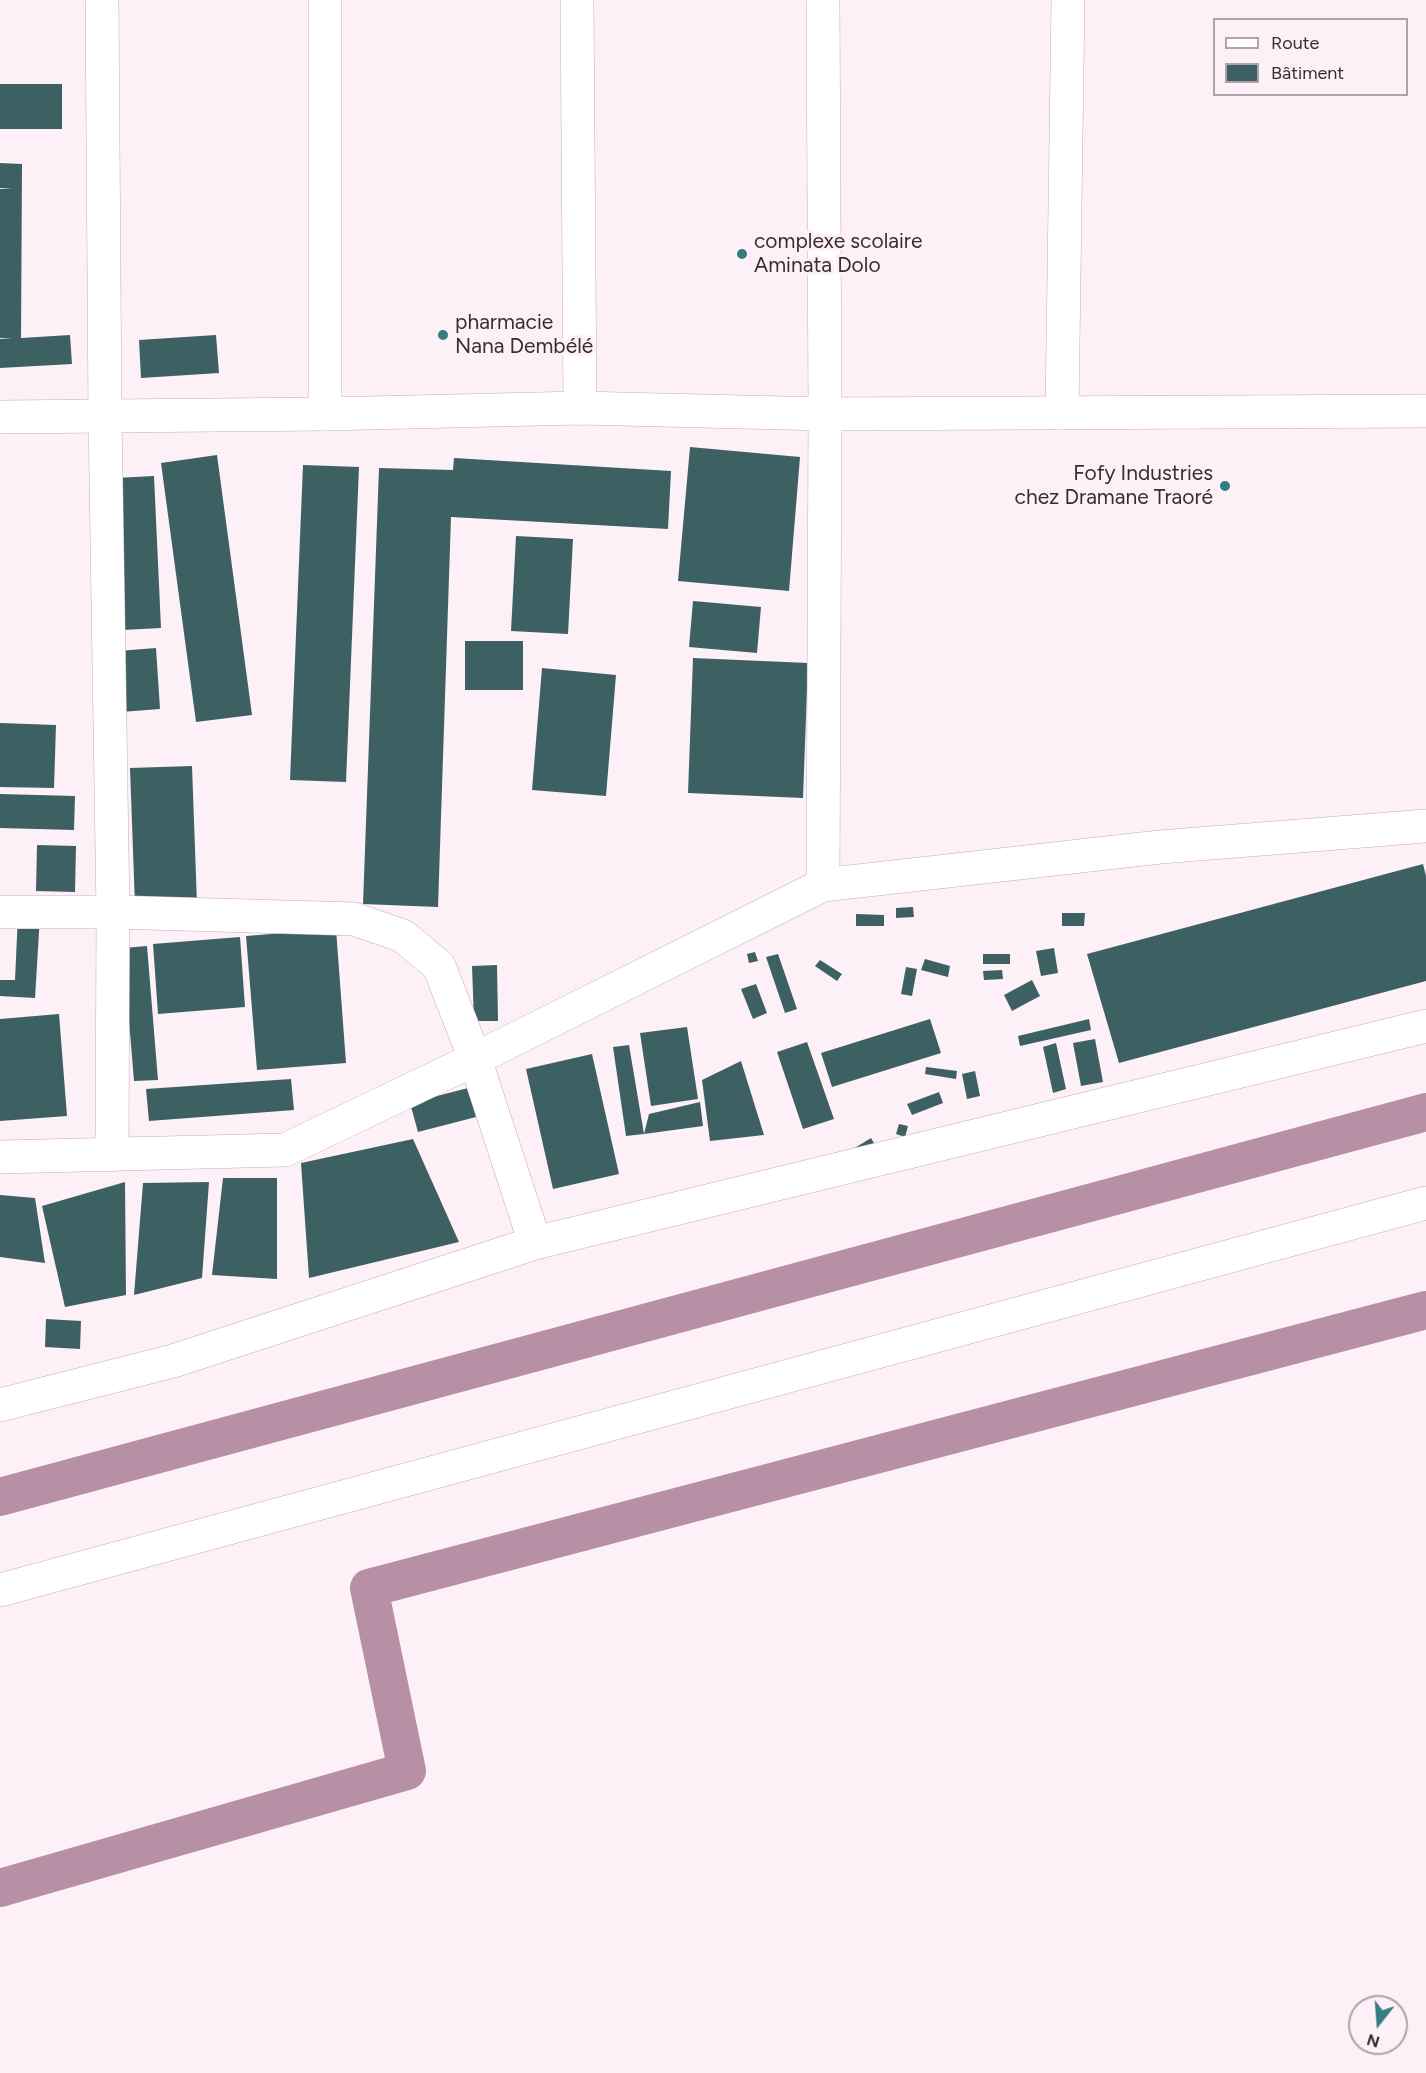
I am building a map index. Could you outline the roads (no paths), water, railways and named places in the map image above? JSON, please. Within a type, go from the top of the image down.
[{"type":"street","points":[[102,0],[105,416],[113,912],[112,1155]]},
{"type":"street","points":[[325,0],[325,414]]},
{"type":"street","points":[[577,0],[580,408]]},
{"type":"street","points":[[823,0],[825,414],[823,885]]},
{"type":"street","points":[[1062,413],[1068,0]]},
{"type":"street","points":[[0,417],[325,414],[580,408],[825,414],[1426,411]]},
{"type":"street","points":[[0,1157],[285,1150],[475,1059],[823,885],[1160,847],[1426,826]]},
{"type":"street","points":[[0,912],[113,912],[354,919],[403,936],[439,966],[475,1059],[535,1243]]},
{"type":"street","points":[[0,1405],[172,1362],[535,1243],[1426,1026]]},
{"type":"street","points":[[0,1590],[1426,1203]]},
{"type":"waterway","points":[[0,1497],[1426,1112]]},
{"type":"waterway","points":[[0,1888],[407,1771],[369,1588],[1426,1310]]},
{"type":"place","name":"complexe scolaire Aminata Dolo","points":[[742,254]]},
{"type":"place","name":"pharmacie Nana Dembélé","points":[[443,335]]},
{"type":"place","name":"Fofy Industries chez Dramane Traoré","points":[[1225,486]]}]
